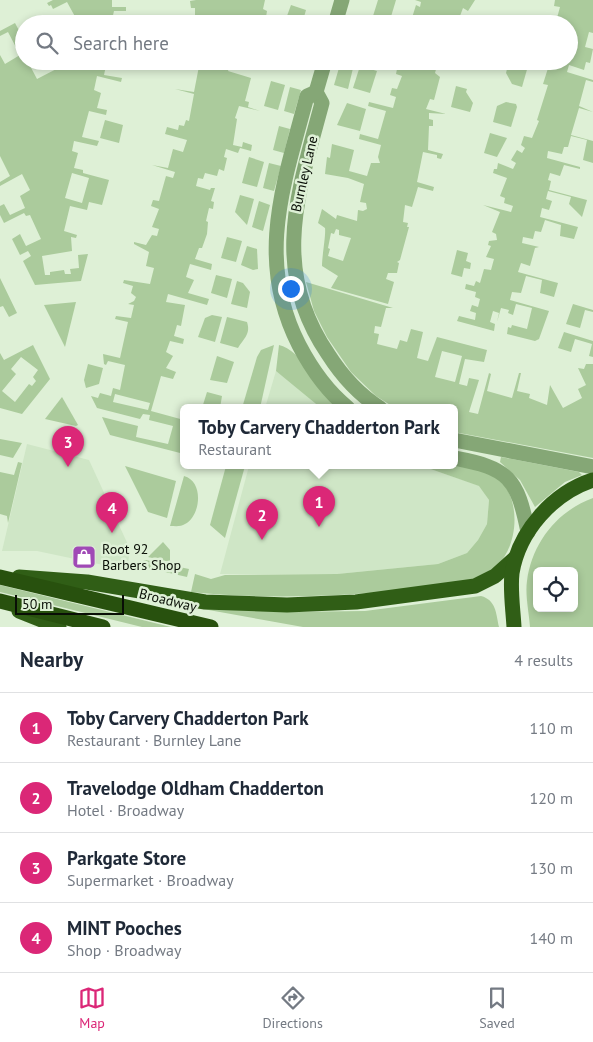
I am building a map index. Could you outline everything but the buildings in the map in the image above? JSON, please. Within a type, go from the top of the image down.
[{"type":"highway","points":[[514,627],[511,588],[515,558],[528,532],[548,506],[561,496],[593,480]]},
{"type":"highway","points":[[0,576],[87,582],[205,602],[287,605],[356,602],[475,586],[495,576],[515,558]]},
{"type":"highway","name":"Broadway","points":[[0,576],[211,627]]},
{"type":"highway","points":[[0,602],[60,627]]},
{"type":"highway","points":[[0,602],[103,627]]},
{"type":"street","points":[[338,15],[342,0]]},
{"type":"street","name":"Burnley Lane","points":[[322,70],[316,92],[322,103],[298,194],[294,221],[295,270],[305,311],[317,338],[339,371],[354,389],[375,404]]},
{"type":"street","name":"Burnley Lane","points":[[316,92],[307,96],[280,196],[275,234],[276,267],[282,300],[290,326],[306,357],[321,379],[344,404]]},
{"type":"street","points":[[458,441],[593,467]]},
{"type":"street","points":[[458,459],[477,462],[501,471],[517,490],[522,503],[528,532]]},
{"type":"shaded area","points":[[53,0],[112,0],[112,7],[126,7],[126,11],[114,11],[113,15],[74,15],[67,2],[53,9],[47,3]]},
{"type":"shaded area","points":[[265,0],[263,9],[267,11],[266,15],[195,15],[195,8],[191,8],[190,1]]},
{"type":"shaded area","points":[[378,0],[396,0],[392,15],[373,15]]},
{"type":"shaded area","points":[[415,0],[475,0],[468,11],[463,8],[460,15],[413,15],[416,5],[420,7],[421,2]]},
{"type":"shaded area","points":[[555,0],[593,0],[593,33],[589,32],[585,47],[593,49],[590,63],[586,62],[584,70],[578,68],[578,15],[558,15],[560,7],[554,6]]},
{"type":"shaded area","points":[[291,5],[306,10],[305,15],[287,15]]},
{"type":"shaded area","points":[[15,23],[15,45],[8,32],[0,36],[0,31]]},
{"type":"shaded area","points":[[0,55],[5,64],[15,58],[15,70],[32,70],[37,79],[54,70],[105,70],[104,75],[122,78],[121,82],[97,76],[94,90],[101,93],[97,108],[107,110],[106,115],[89,111],[82,137],[99,141],[97,146],[74,141],[72,151],[78,153],[74,168],[83,170],[83,173],[109,180],[102,205],[89,202],[87,210],[70,206],[64,231],[77,235],[76,238],[71,237],[72,251],[42,256],[45,275],[50,275],[50,272],[64,270],[65,274],[71,274],[70,269],[79,268],[78,255],[88,254],[81,281],[35,285],[23,261],[31,256],[28,251],[20,255],[12,239],[20,234],[26,246],[41,239],[30,215],[26,216],[24,213],[4,223],[0,215],[0,206],[4,204],[10,215],[25,208],[20,196],[30,190],[22,174],[0,186],[0,182],[10,176],[0,156]],"holes":[[[72,173],[89,178],[82,203],[65,198]]]},
{"type":"shaded area","points":[[198,70],[228,70],[251,78],[245,101],[249,102],[248,107],[260,111],[239,106],[235,118],[237,119],[233,145],[242,147],[243,142],[252,145],[251,151],[240,148],[238,153],[226,149],[224,157],[227,158],[224,171],[219,169],[217,176],[205,173],[203,179],[198,178],[196,186],[210,190],[215,188],[211,201],[214,202],[213,209],[209,208],[206,221],[208,222],[207,234],[202,248],[199,248],[195,259],[212,264],[211,270],[190,264],[186,277],[194,280],[188,293],[209,299],[207,305],[168,294],[166,302],[185,305],[181,326],[177,325],[174,336],[184,339],[183,344],[170,341],[166,352],[173,356],[166,368],[176,372],[173,379],[161,376],[151,411],[180,419],[180,453],[110,435],[102,417],[138,426],[136,437],[168,444],[173,426],[149,420],[150,415],[143,414],[140,419],[97,408],[91,396],[98,398],[100,393],[111,396],[113,388],[120,390],[125,365],[108,361],[106,365],[104,364],[103,354],[120,358],[128,322],[115,319],[116,316],[131,318],[134,305],[128,304],[134,301],[136,297],[131,293],[133,286],[123,283],[124,280],[150,284],[154,268],[146,266],[149,252],[134,244],[134,242],[146,245],[152,235],[157,236],[159,229],[152,227],[159,209],[151,206],[153,200],[159,201],[166,176],[173,178],[175,172],[152,165],[168,168],[173,149],[183,152],[187,140],[165,134],[167,127],[178,130],[179,125],[184,126],[186,120],[189,121],[194,94],[175,89],[194,92]],"holes":[[[115,394],[150,403],[148,410],[113,402]]]},
{"type":"shaded area","points":[[338,70],[353,70],[348,89],[334,85]]},
{"type":"shaded area","points":[[359,70],[377,71],[370,93],[353,88]]},
{"type":"shaded area","points":[[397,70],[436,70],[435,73],[440,77],[434,100],[430,99],[426,109],[446,114],[429,113],[429,119],[433,120],[433,126],[429,126],[428,150],[443,154],[441,159],[437,158],[437,155],[423,152],[417,182],[434,187],[433,191],[418,187],[412,207],[405,205],[403,222],[408,223],[407,227],[409,227],[400,260],[397,262],[399,263],[397,273],[388,273],[386,279],[394,282],[388,304],[331,288],[338,276],[322,266],[325,228],[318,223],[322,209],[336,219],[337,215],[357,221],[358,210],[363,211],[367,209],[366,203],[360,202],[364,184],[348,178],[325,174],[327,157],[330,158],[332,144],[354,150],[349,171],[367,176],[371,163],[380,163],[378,157],[381,145],[359,139],[360,134],[378,139],[386,111],[368,106],[369,102],[393,108],[396,97],[390,95],[392,88],[397,89],[402,76],[396,74]],"holes":[[[336,229],[339,230],[339,235],[351,238],[343,261],[328,256],[331,233],[334,234]]]},
{"type":"shaded area","points":[[507,70],[527,70],[522,87],[512,84],[506,73]]},
{"type":"shaded area","points":[[547,70],[568,70],[567,72],[593,80],[593,82],[586,80],[579,106],[593,112],[579,108],[571,135],[593,141],[593,163],[583,160],[587,140],[571,136],[568,147],[564,147],[562,154],[548,151],[547,158],[580,167],[580,169],[564,165],[560,176],[550,173],[548,180],[551,181],[549,190],[587,200],[582,217],[569,204],[571,197],[548,191],[546,199],[552,201],[549,210],[542,208],[540,217],[578,227],[574,239],[560,236],[561,225],[545,220],[541,232],[535,231],[533,239],[523,237],[522,243],[539,247],[535,248],[530,266],[521,263],[518,272],[558,283],[554,297],[540,293],[542,280],[526,276],[521,293],[512,292],[510,300],[549,311],[539,339],[535,341],[507,334],[508,327],[511,328],[512,325],[527,329],[532,308],[516,304],[513,315],[508,313],[509,310],[501,308],[497,322],[499,313],[493,311],[490,322],[495,324],[494,331],[457,321],[459,316],[475,320],[476,313],[470,311],[472,305],[478,307],[480,299],[475,297],[476,292],[465,289],[466,284],[474,286],[476,281],[480,283],[484,269],[491,270],[494,259],[486,257],[491,246],[488,245],[489,241],[497,240],[496,234],[492,232],[500,212],[483,205],[511,212],[513,206],[504,203],[505,198],[500,196],[507,178],[493,173],[494,169],[497,169],[498,163],[513,169],[516,163],[511,160],[517,150],[522,153],[525,148],[521,145],[524,136],[532,138],[539,121],[537,120],[548,85],[543,84]]},
{"type":"shaded area","points":[[271,81],[285,85],[278,110],[264,106]]},
{"type":"shaded area","points":[[456,86],[467,89],[466,92],[473,103],[470,112],[451,107]]},
{"type":"shaded area","points":[[290,87],[301,90],[294,114],[284,111]]},
{"type":"shaded area","points":[[506,102],[516,104],[517,107],[511,127],[493,122],[497,106]]},
{"type":"shaded area","points":[[347,103],[366,109],[360,131],[337,125]]},
{"type":"shaded area","points":[[105,120],[123,125],[119,143],[100,138]]},
{"type":"shaded area","points":[[279,126],[290,129],[284,153],[273,150]]},
{"type":"shaded area","points":[[490,133],[507,138],[497,157],[484,153]]},
{"type":"shaded area","points":[[249,157],[264,162],[257,187],[242,183]]},
{"type":"shaded area","points":[[269,163],[281,166],[274,191],[263,188]]},
{"type":"shaded area","points":[[240,195],[254,199],[247,225],[235,212]]},
{"type":"shaded area","points":[[259,201],[270,205],[263,231],[252,227]]},
{"type":"shaded area","points":[[227,237],[242,241],[236,262],[221,258]]},
{"type":"shaded area","points":[[247,246],[257,249],[258,269],[253,270],[241,265]]},
{"type":"shaded area","points":[[457,250],[468,253],[466,261],[471,263],[470,269],[464,268],[462,277],[451,274]]},
{"type":"shaded area","points":[[216,275],[232,279],[227,298],[211,293]]},
{"type":"shaded area","points":[[0,278],[17,313],[9,317],[3,306],[0,307]]},
{"type":"shaded area","points":[[237,281],[243,283],[250,292],[247,308],[231,304]]},
{"type":"shaded area","points":[[306,282],[393,308],[386,308],[381,327],[375,326],[374,333],[379,334],[377,344],[397,349],[400,340],[407,342],[411,329],[423,332],[417,358],[428,361],[437,337],[487,350],[484,362],[465,359],[459,384],[467,386],[469,378],[479,380],[469,412],[478,414],[489,373],[491,374],[487,391],[512,398],[519,373],[521,373],[517,391],[530,394],[529,398],[547,405],[550,385],[563,408],[582,398],[578,389],[586,385],[578,368],[584,369],[586,364],[593,364],[593,458],[458,433],[458,404],[389,404],[376,396],[351,372],[327,337],[314,311]],"holes":[[[442,351],[462,356],[455,382],[435,377]]]},
{"type":"shaded area","points":[[76,302],[65,347],[44,305]]},
{"type":"shaded area","points":[[573,304],[593,310],[593,312],[585,310],[580,328],[566,324]]},
{"type":"shaded area","points":[[212,315],[222,317],[215,342],[198,337],[205,318]]},
{"type":"shaded area","points":[[227,317],[247,322],[248,330],[245,339],[238,348],[220,343]]},
{"type":"shaded area","points":[[564,332],[593,341],[593,357],[589,356],[592,344],[575,339],[571,352],[558,348]]},
{"type":"shaded area","points":[[33,345],[50,379],[22,414],[0,408],[0,353],[4,360]],"holes":[[[21,357],[38,370],[33,377],[36,381],[32,386],[29,384],[15,402],[2,391],[16,374],[11,369]]]},
{"type":"shaded area","points":[[274,345],[261,404],[243,404],[257,357],[261,350]]},
{"type":"shaded area","points":[[279,345],[287,348],[303,362],[335,404],[316,404],[276,371]]},
{"type":"shaded area","points":[[217,356],[234,362],[227,383],[210,380]]},
{"type":"shaded area","points":[[88,364],[103,368],[99,384],[86,388],[84,380]]},
{"type":"shaded area","points":[[276,371],[317,404],[266,404]]},
{"type":"shaded area","points":[[207,392],[222,396],[221,404],[203,404]]},
{"type":"shaded area","points":[[62,397],[78,425],[45,419]]},
{"type":"shaded area","points":[[0,439],[22,443],[13,458],[0,455]]},
{"type":"shaded area","points":[[27,444],[89,460],[130,549],[127,570],[37,551],[2,551]]},
{"type":"shaded area","points":[[501,457],[579,472],[582,475],[565,482],[535,507],[520,480],[500,462]]},
{"type":"shaded area","points":[[18,462],[22,463],[8,523],[7,516],[0,514],[0,472],[14,475]]},
{"type":"shaded area","points":[[125,466],[176,481],[167,518],[148,512]]},
{"type":"shaded area","points":[[458,466],[485,471],[502,483],[509,493],[513,505],[514,519],[510,545],[505,556],[497,566],[471,581],[432,588],[319,596],[268,596],[191,592],[195,574],[211,579],[225,575],[337,574],[438,564],[467,553],[478,540],[487,524],[489,500],[479,486],[431,469],[458,469]]},
{"type":"shaded area","points":[[225,469],[244,469],[225,538],[210,525]]},
{"type":"shaded area","points":[[248,469],[431,469],[480,486],[489,500],[487,524],[478,540],[467,553],[438,564],[337,574],[220,574]]},
{"type":"shaded area","points":[[184,476],[191,479],[198,492],[197,507],[190,520],[185,524],[170,526]]},
{"type":"shaded area","points":[[593,498],[593,627],[530,627],[527,581],[534,554],[548,530],[568,511]]},
{"type":"shaded area","points":[[163,542],[170,550],[170,562],[148,557]]},
{"type":"shaded area","points":[[143,561],[189,569],[187,577],[143,567]]},
{"type":"shaded area","points":[[0,585],[171,627],[142,627],[0,592]]},
{"type":"shaded area","points":[[481,596],[492,604],[499,627],[303,627],[192,607],[286,612],[365,611]]},
{"type":"place","name":"Parkgate Store","points":[[68,467]]},
{"type":"place","name":"Toby Carvery Chadderton Park","points":[[319,527]]},
{"type":"place","name":"MINT Pooches","points":[[112,533]]},
{"type":"place","name":"Travelodge Oldham Chadderton","points":[[262,540]]},
{"type":"place","name":"Root 92 Barbers Shop","points":[[84,557]]}]
